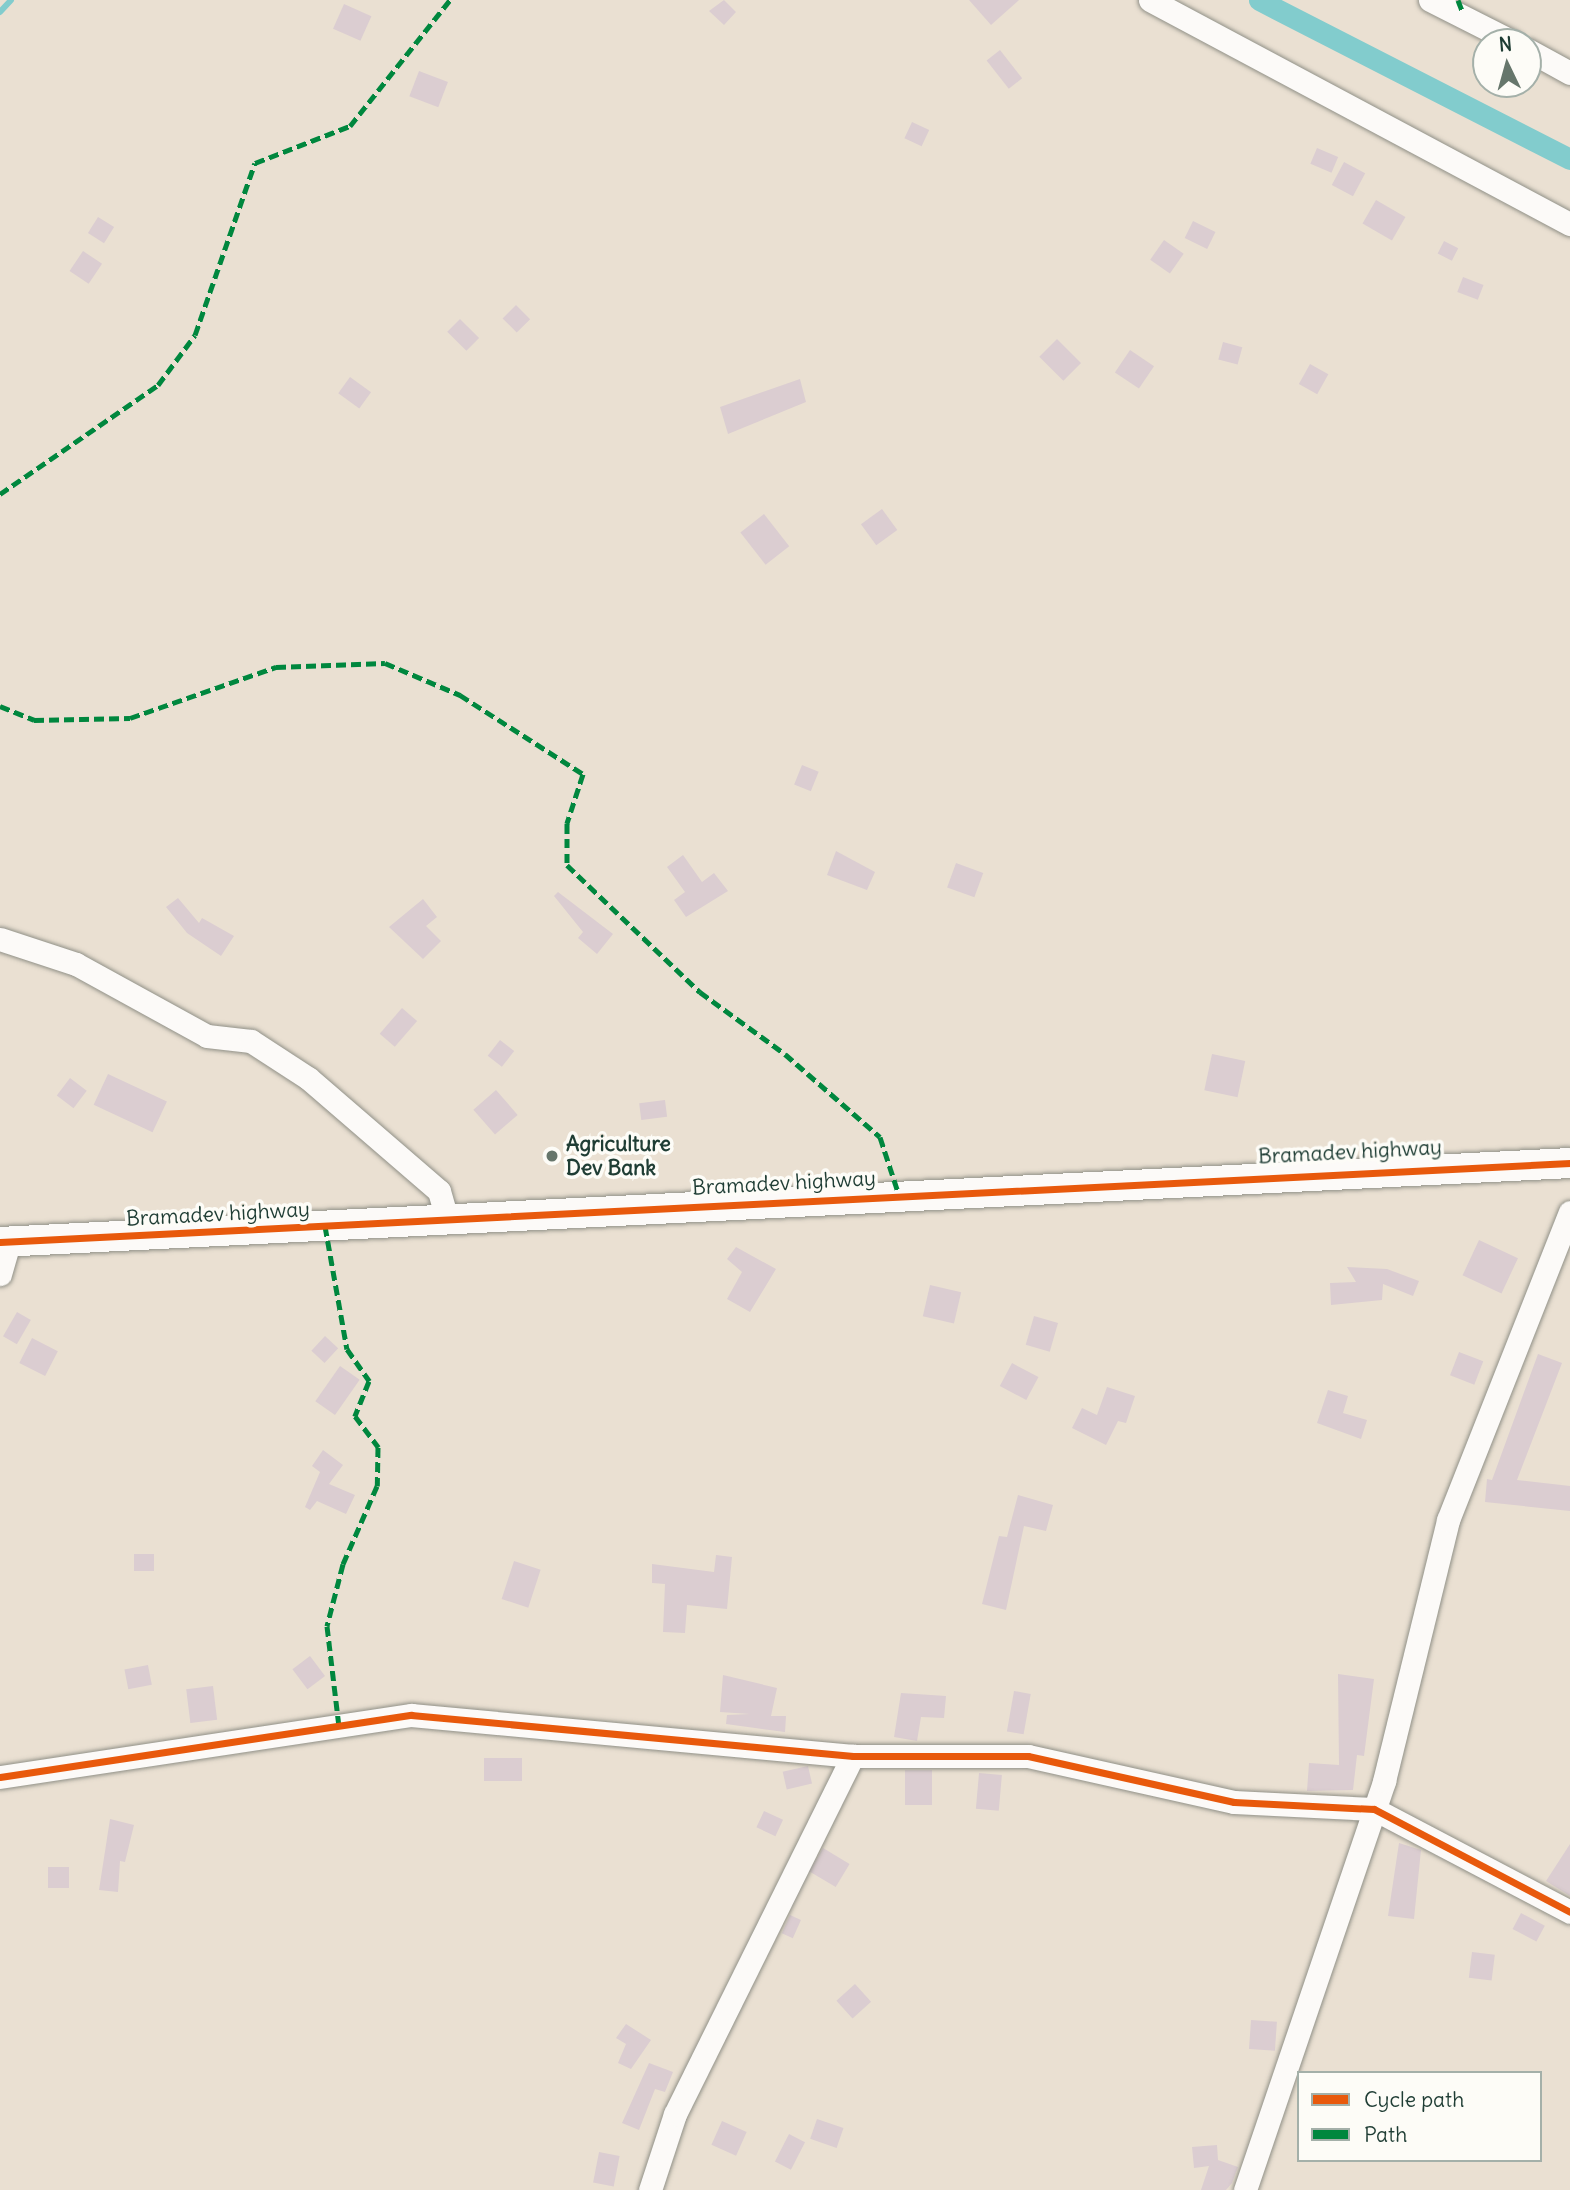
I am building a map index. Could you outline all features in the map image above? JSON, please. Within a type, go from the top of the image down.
[{"type":"street","points":[[1150,0],[1570,223]]},
{"type":"street","points":[[1430,0],[1485,28]]},
{"type":"street","points":[[1542,58],[1570,73]]},
{"type":"street","points":[[0,939],[76,964],[207,1036],[251,1041],[308,1078],[439,1191],[447,1219]]},
{"type":"street","name":"Bramadev highway","points":[[5,1242],[1570,1163]]},
{"type":"street","points":[[1245,2190],[1374,1809],[1448,1520],[1570,1212]]},
{"type":"street","points":[[0,1274],[5,1242]]},
{"type":"street","points":[[0,1777],[411,1715],[853,1756],[1028,1756],[1234,1802],[1374,1809],[1570,1912]]},
{"type":"street","points":[[650,2190],[675,2114],[853,1756]]},
{"type":"building","points":[[724,0],[736,12],[724,25],[709,11]]},
{"type":"building","points":[[969,0],[1019,0],[991,25]]},
{"type":"building","points":[[344,4],[371,16],[360,41],[333,29]]},
{"type":"building","points":[[1000,50],[1022,78],[1009,89],[987,60]]},
{"type":"building","points":[[419,71],[448,82],[438,107],[409,96]]},
{"type":"building","points":[[912,122],[929,130],[922,146],[904,138]]},
{"type":"building","points":[[1317,148],[1338,157],[1332,173],[1310,164]]},
{"type":"building","points":[[1344,162],[1365,173],[1353,196],[1332,185]]},
{"type":"building","points":[[1376,200],[1405,217],[1392,240],[1362,223]]},
{"type":"building","points":[[98,217],[114,227],[104,243],[88,233]]},
{"type":"building","points":[[1193,221],[1215,232],[1207,249],[1185,238]]},
{"type":"building","points":[[1164,240],[1184,254],[1170,273],[1150,260]]},
{"type":"building","points":[[1444,241],[1458,248],[1452,261],[1438,253]]},
{"type":"building","points":[[83,251],[102,264],[89,284],[70,271]]},
{"type":"building","points":[[1463,277],[1484,285],[1478,300],[1457,292]]},
{"type":"building","points":[[516,305],[530,319],[517,333],[503,318]]},
{"type":"building","points":[[460,319],[479,338],[466,351],[447,332]]},
{"type":"building","points":[[1057,339],[1081,363],[1063,381],[1039,357]]},
{"type":"building","points":[[1223,342],[1242,347],[1238,365],[1218,359]]},
{"type":"building","points":[[1130,350],[1154,366],[1139,389],[1115,372]]},
{"type":"building","points":[[1310,364],[1328,374],[1317,394],[1299,384]]},
{"type":"building","points":[[350,377],[371,392],[359,408],[338,393]]},
{"type":"building","points":[[800,379],[806,402],[728,434],[720,407]]},
{"type":"building","points":[[882,509],[897,530],[876,545],[861,524]]},
{"type":"building","points":[[764,514],[789,546],[766,565],[740,532]]},
{"type":"building","points":[[802,765],[819,772],[811,791],[794,784]]},
{"type":"building","points":[[836,851],[875,872],[867,890],[827,875]]},
{"type":"building","points":[[683,855],[702,882],[714,873],[728,891],[686,917],[674,900],[685,892],[667,867]]},
{"type":"building","points":[[956,863],[983,873],[974,897],[947,887]]},
{"type":"building","points":[[558,892],[613,934],[597,954],[578,938],[583,932],[554,896]]},
{"type":"building","points":[[178,898],[199,923],[202,918],[234,936],[221,956],[187,933],[166,907]]},
{"type":"building","points":[[423,899],[437,917],[426,926],[441,941],[423,959],[389,927]]},
{"type":"building","points":[[402,1008],[417,1021],[395,1047],[380,1034]]},
{"type":"building","points":[[500,1040],[514,1051],[502,1067],[488,1056]]},
{"type":"building","points":[[1212,1054],[1245,1061],[1238,1097],[1204,1090]]},
{"type":"building","points":[[108,1074],[167,1101],[153,1132],[94,1105]]},
{"type":"building","points":[[70,1078],[87,1091],[74,1108],[57,1096]]},
{"type":"building","points":[[496,1090],[518,1115],[495,1135],[473,1110]]},
{"type":"building","points":[[665,1100],[667,1117],[641,1120],[639,1103]]},
{"type":"building","points":[[1479,1240],[1518,1258],[1501,1294],[1463,1275]]},
{"type":"building","points":[[736,1247],[776,1269],[750,1312],[727,1299],[742,1272],[727,1259]]},
{"type":"building","points":[[1347,1267],[1387,1269],[1419,1281],[1413,1296],[1383,1284],[1382,1300],[1331,1305],[1330,1283],[1356,1282]]},
{"type":"building","points":[[930,1285],[961,1292],[954,1323],[923,1316]]},
{"type":"building","points":[[17,1312],[31,1320],[17,1344],[3,1336]]},
{"type":"building","points":[[1034,1316],[1058,1323],[1050,1352],[1026,1345]]},
{"type":"building","points":[[325,1336],[338,1348],[325,1363],[311,1351]]},
{"type":"building","points":[[32,1338],[58,1351],[45,1376],[19,1363]]},
{"type":"building","points":[[1459,1352],[1483,1361],[1474,1385],[1450,1375]]},
{"type":"building","points":[[1538,1354],[1562,1363],[1517,1480],[1570,1486],[1570,1511],[1485,1502],[1487,1479],[1492,1480]]},
{"type":"building","points":[[1012,1363],[1038,1377],[1026,1400],[1000,1386]]},
{"type":"building","points":[[340,1366],[360,1380],[335,1415],[315,1401]]},
{"type":"building","points":[[1107,1387],[1135,1396],[1126,1423],[1118,1421],[1106,1445],[1072,1428],[1082,1408],[1097,1415]]},
{"type":"building","points":[[1328,1390],[1348,1396],[1343,1413],[1367,1420],[1361,1439],[1317,1423]]},
{"type":"building","points":[[323,1450],[343,1465],[329,1484],[355,1495],[346,1514],[317,1501],[310,1510],[305,1507],[320,1472],[312,1466]]},
{"type":"building","points":[[1018,1495],[1053,1505],[1046,1531],[1024,1526],[1006,1610],[982,1604],[999,1536],[1007,1537]]},
{"type":"building","points":[[134,1554],[154,1554],[154,1571],[134,1571]]},
{"type":"building","points":[[716,1555],[732,1557],[727,1609],[687,1605],[685,1633],[663,1632],[665,1584],[652,1583],[652,1564],[714,1572]]},
{"type":"building","points":[[514,1561],[541,1570],[528,1608],[502,1599]]},
{"type":"building","points":[[310,1656],[325,1676],[307,1689],[292,1669]]},
{"type":"building","points":[[148,1665],[152,1685],[128,1689],[124,1670]]},
{"type":"building","points":[[1338,1674],[1374,1679],[1364,1756],[1357,1755],[1353,1790],[1307,1791],[1309,1763],[1339,1765]]},
{"type":"building","points":[[723,1675],[777,1688],[771,1716],[786,1716],[785,1732],[726,1724],[727,1715],[750,1714],[720,1712]]},
{"type":"building","points":[[213,1686],[217,1720],[190,1723],[186,1689]]},
{"type":"building","points":[[1014,1691],[1031,1694],[1024,1734],[1007,1731]]},
{"type":"building","points":[[901,1693],[946,1696],[944,1718],[921,1717],[917,1741],[894,1737]]},
{"type":"building","points":[[484,1758],[522,1758],[522,1781],[484,1781]]},
{"type":"building","points":[[808,1766],[812,1784],[787,1789],[783,1772]]},
{"type":"building","points":[[905,1770],[932,1770],[932,1805],[905,1805]]},
{"type":"building","points":[[979,1773],[1002,1775],[999,1811],[976,1809]]},
{"type":"building","points":[[764,1811],[783,1820],[775,1836],[756,1827]]},
{"type":"building","points":[[110,1819],[134,1825],[125,1862],[120,1861],[118,1892],[99,1890]]},
{"type":"building","points":[[1399,1843],[1421,1850],[1414,1919],[1388,1916]]},
{"type":"building","points":[[1570,1844],[1570,1896],[1546,1881]]},
{"type":"building","points":[[823,1848],[850,1864],[836,1887],[809,1871]]},
{"type":"building","points":[[48,1867],[69,1867],[69,1888],[48,1888]]},
{"type":"building","points":[[1521,1913],[1545,1926],[1536,1942],[1513,1929]]},
{"type":"building","points":[[790,1915],[801,1920],[793,1938],[782,1933]]},
{"type":"building","points":[[1472,1952],[1495,1955],[1492,1981],[1469,1978]]},
{"type":"building","points":[[855,1984],[871,2002],[852,2019],[836,2001]]},
{"type":"building","points":[[1251,2020],[1277,2022],[1275,2051],[1249,2049]]},
{"type":"building","points":[[626,2024],[651,2040],[631,2069],[618,2063],[626,2044],[616,2038]]},
{"type":"building","points":[[649,2063],[673,2072],[665,2092],[655,2089],[639,2130],[622,2123]]},
{"type":"building","points":[[817,2119],[843,2128],[837,2148],[810,2139]]},
{"type":"building","points":[[722,2121],[747,2132],[736,2156],[711,2145]]},
{"type":"building","points":[[789,2134],[805,2142],[791,2170],[775,2162]]},
{"type":"building","points":[[1217,2145],[1218,2160],[1238,2167],[1226,2190],[1201,2190],[1209,2166],[1194,2168],[1192,2147]]},
{"type":"building","points":[[599,2152],[620,2156],[614,2186],[593,2182]]},
{"type":"waterway","points":[[0,12],[11,0]]},
{"type":"waterway","points":[[1259,0],[1570,159]]},
{"type":"marked path","points":[[0,494],[158,385],[195,335],[255,163],[350,126],[450,0]]},
{"type":"marked path","points":[[1458,0],[1463,13]]},
{"type":"marked path","points":[[0,706],[34,720],[130,718],[276,667],[385,663],[460,695],[583,774],[567,823],[567,865],[700,992],[785,1054],[880,1137],[899,1195]]},
{"type":"marked path","points":[[325,1226],[347,1349],[369,1381],[355,1416],[378,1447],[377,1486],[343,1564],[327,1626],[339,1726]]},
{"type":"cycle path","points":[[0,1242],[1570,1163]]},
{"type":"cycle path","points":[[0,1777],[411,1715],[853,1756],[1028,1756],[1234,1802],[1374,1809],[1570,1912]]},
{"type":"place","name":"Agriculture Dev Bank","points":[[552,1156]]}]
